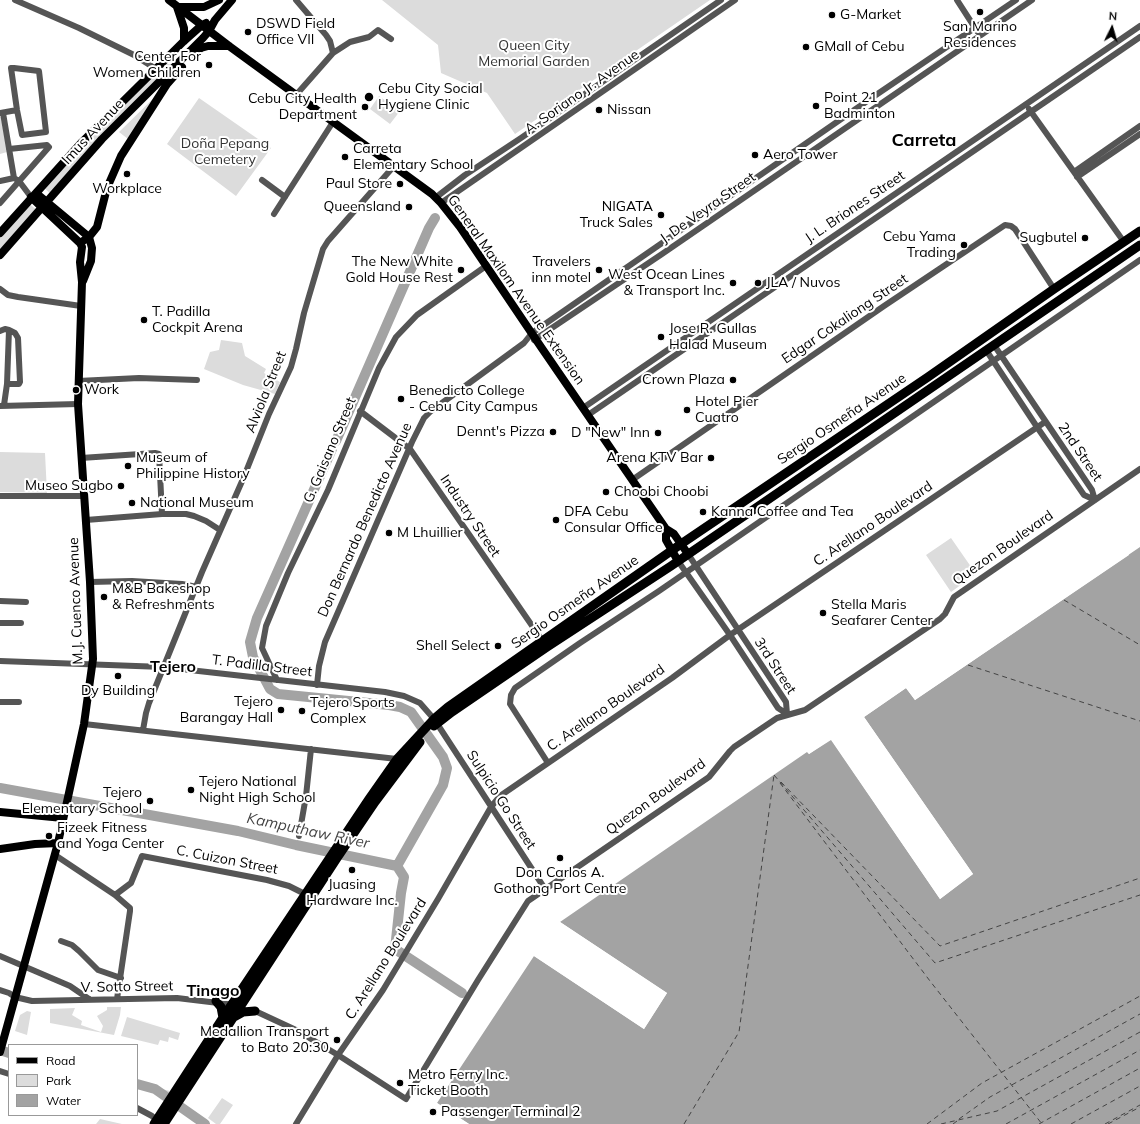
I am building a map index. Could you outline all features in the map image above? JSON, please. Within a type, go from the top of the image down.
[{"type":"highway","name":"Sergio Osmeña Avenue","points":[[159,1123],[171,1106],[223,1018],[247,996],[397,759],[429,728],[681,544],[1140,231]]},
{"type":"highway","name":"Sergio Osmeña Avenue","points":[[545,644],[678,561],[1140,245]]},
{"type":"highway","name":"Sergio Osmeña Avenue","points":[[342,845],[429,728]]},
{"type":"highway","name":"Sergio Osmeña Avenue","points":[[180,1091],[233,1018],[236,1005],[306,894],[334,858]]},
{"type":"highway","points":[[247,996],[247,1004],[253,1010]]},
{"type":"highway","points":[[216,1002],[221,1007],[223,1018]]},
{"type":"highway","points":[[233,1018],[243,1012],[253,1010]]},
{"type":"main road","name":"General Maxilom Avenue Extension","points":[[169,0],[229,46],[439,200],[460,227],[666,529],[674,534],[688,554]]},
{"type":"main road","points":[[184,42],[184,28],[177,6],[204,7],[219,0]]},
{"type":"main road","points":[[209,31],[214,20],[232,0]]},
{"type":"main road","points":[[202,25],[214,20]]},
{"type":"main road","name":"Imus Avenue","points":[[0,233],[82,142],[202,25]]},
{"type":"main road","name":"Imus Avenue","points":[[0,255],[102,139],[209,31]]},
{"type":"main road","points":[[34,195],[80,242],[89,237],[97,227],[107,188],[121,156],[167,84],[186,62],[201,48],[208,46],[229,46]]},
{"type":"main road","points":[[177,65],[186,62]]},
{"type":"main road","points":[[44,205],[89,237]]},
{"type":"main road","name":"M.J. Cuenco Avenue","points":[[82,282],[91,261],[92,248],[89,237]]},
{"type":"main road","name":"M.J. Cuenco Avenue","points":[[1,1050],[58,843],[84,724],[93,664],[90,582],[78,404],[82,282],[80,262],[82,250],[80,242]]},
{"type":"main road","name":"General Maxilom Avenue Extension","points":[[666,529],[666,540],[678,561]]},
{"type":"main road","points":[[0,812],[63,818]]},
{"type":"main road","points":[[0,849],[35,844],[58,843]]},
{"type":"street","points":[[15,0],[79,28],[134,55],[156,69]]},
{"type":"street","points":[[296,0],[326,35],[330,41],[333,53]]},
{"type":"street","name":"A. Soriano Jr. Avenue","points":[[439,200],[439,195],[465,175],[528,134],[721,0]]},
{"type":"street","name":"A. Soriano Jr. Avenue","points":[[439,200],[735,0]]},
{"type":"street","points":[[957,0],[981,35]]},
{"type":"street","name":"J. De Veyra Street","points":[[534,337],[658,247],[848,114],[1016,0]]},
{"type":"street","name":"J. De Veyra Street","points":[[534,337],[662,254],[1032,0]]},
{"type":"street","name":"J. L. Briones Street","points":[[583,408],[1140,26]]},
{"type":"street","points":[[296,95],[333,53],[353,40],[369,37],[378,30],[392,39]]},
{"type":"street","name":"J. L. Briones Street","points":[[588,415],[1140,37]]},
{"type":"street","points":[[11,68],[40,70],[46,132],[22,135],[17,110],[11,68]]},
{"type":"street","points":[[1026,104],[1124,242]]},
{"type":"street","points":[[17,110],[1,113],[16,180],[26,190],[34,195]]},
{"type":"street","points":[[274,214],[333,122]]},
{"type":"street","points":[[1075,174],[1140,126]]},
{"type":"street","points":[[1075,174],[1140,134]]},
{"type":"street","points":[[0,203],[16,180],[47,151],[49,146],[9,149]]},
{"type":"street","name":"Alviola Street","points":[[143,730],[147,707],[269,414],[291,367],[304,313],[323,249],[328,241],[394,166]]},
{"type":"street","points":[[928,171],[933,179]]},
{"type":"street","points":[[1,182],[16,180]]},
{"type":"street","points":[[262,180],[285,197]]},
{"type":"street","name":"Edgar Cokaliong Street","points":[[632,480],[884,306],[1005,225],[1011,226],[1015,229],[1054,289]]},
{"type":"street","points":[[658,247],[662,254]]},
{"type":"street","points":[[548,763],[510,704],[512,692],[515,688],[1139,261],[1130,251]]},
{"type":"street","name":"G. Gaisano Street","points":[[277,680],[262,648],[266,626],[288,573],[328,490],[379,368],[396,338],[417,315],[486,266]]},
{"type":"street","points":[[756,288],[761,296]]},
{"type":"street","points":[[0,289],[8,295],[81,306]]},
{"type":"street","points":[[0,331],[5,329],[9,330],[15,333],[18,338],[20,382],[19,384],[7,384]]},
{"type":"street","points":[[9,330],[7,384],[2,406],[78,404]]},
{"type":"street","points":[[688,335],[694,342]]},
{"type":"street","name":"Don Bernardo Benedicto Avenue","points":[[317,685],[319,666],[325,642],[422,422],[430,411],[534,337]]},
{"type":"street","name":"2nd Street","points":[[990,348],[1001,355],[1092,490],[1094,500]]},
{"type":"street","name":"2nd Street","points":[[990,348],[993,360],[1037,427],[1084,494],[1094,500]]},
{"type":"street","points":[[78,381],[139,378],[197,380]]},
{"type":"street","name":"Industry Street","points":[[360,411],[410,449],[545,644]]},
{"type":"street","name":"C. Arellano Boulevard","points":[[296,1124],[338,1055],[383,990],[438,899],[491,806],[500,796],[730,635],[1045,422]]},
{"type":"street","points":[[81,458],[155,453],[159,454],[162,514]]},
{"type":"street","name":"Quezon Boulevard","points":[[406,1099],[478,980],[528,902],[710,777],[734,747],[777,718],[805,710],[940,619],[945,614],[954,597],[1140,469]]},
{"type":"street","points":[[0,496],[84,496]]},
{"type":"street","points":[[86,520],[162,514],[186,514],[194,516],[220,530]]},
{"type":"street","name":"3rd Street","points":[[688,554],[786,702],[787,714]]},
{"type":"street","name":"3rd Street","points":[[678,561],[730,635],[778,708],[787,714]]},
{"type":"street","points":[[90,582],[132,581],[182,584],[197,587]]},
{"type":"street","points":[[0,601],[26,602]]},
{"type":"street","points":[[0,623],[21,623]]},
{"type":"street","name":"T. Padilla Street","points":[[0,661],[164,667],[385,692],[404,696],[420,703],[429,728]]},
{"type":"street","points":[[0,702],[19,702]]},
{"type":"street","points":[[84,724],[397,759]]},
{"type":"street","name":"Sulpicio Go Street","points":[[429,728],[491,806],[545,889]]},
{"type":"street","points":[[299,836],[311,749]]},
{"type":"street","points":[[55,854],[115,895],[130,908],[117,999]]},
{"type":"street","name":"C. Cuizon Street","points":[[115,895],[130,883],[142,856],[267,880],[289,886],[306,894]]},
{"type":"street","points":[[61,941],[72,945],[98,970],[121,978]]},
{"type":"street","points":[[0,956],[70,986],[88,999]]},
{"type":"street","name":"V. Sotto Street","points":[[0,990],[15,997],[32,1001],[177,998],[236,1005],[253,1010],[296,1030],[406,1099]]},
{"type":"street","points":[[138,1109],[159,1123]]},
{"type":"green space","name":"Queen City Memorial Garden","points":[[382,0],[710,0],[515,134],[487,93],[441,73],[438,45]]},
{"type":"green space","points":[[165,61],[168,64],[177,65],[52,195],[42,186]]},
{"type":"green space","points":[[166,86],[128,139],[119,132]]},
{"type":"green space","points":[[379,96],[400,111],[390,124],[370,109]]},
{"type":"green space","name":"Doña Pepang Cemetery","points":[[199,98],[271,148],[236,196],[167,144]]},
{"type":"green space","points":[[0,117],[7,152],[0,154]]},
{"type":"green space","points":[[27,202],[38,211],[0,255],[0,233]]},
{"type":"green space","points":[[221,340],[242,343],[245,356],[266,369],[264,373],[280,382],[275,394],[243,385],[204,369],[210,352],[219,350]]},
{"type":"green space","points":[[0,452],[45,453],[47,493],[0,492]]},
{"type":"green space","points":[[951,538],[976,574],[951,592],[926,555]]},
{"type":"green space","points":[[107,1007],[121,1007],[114,1035],[50,1023],[50,1009],[75,1008],[72,1015],[82,1021],[81,1025],[101,1032],[103,1026],[97,1016],[107,1010]]},
{"type":"green space","points":[[27,1011],[31,1012],[27,1035],[15,1031],[20,1015]]},
{"type":"green space","points":[[127,1017],[180,1033],[178,1040],[169,1037],[168,1042],[160,1040],[158,1045],[121,1036]]},
{"type":"green space","points":[[138,1083],[170,1091],[165,1097],[138,1088]]},
{"type":"green space","points":[[222,1098],[233,1105],[220,1124],[216,1124],[208,1118]]},
{"type":"green space","points":[[100,1119],[122,1124],[96,1124]]},
{"type":"water","points":[[1140,547],[1140,1124],[469,1124],[437,1103],[534,956],[644,1029],[667,993],[560,922],[807,752],[809,754],[831,739],[940,899],[973,874],[864,717],[906,688],[915,700]]},
{"type":"pier","points":[[1128,553],[1129,555],[915,700],[906,688],[864,717],[973,874],[940,899],[831,740],[809,754],[806,750],[810,752],[832,738],[940,896],[971,874],[862,716],[906,686],[908,686],[916,698]]},
{"type":"pier","points":[[560,922],[667,993],[644,1029],[534,956],[535,954],[644,1026],[665,994],[559,923]]},
{"type":"pier","points":[[435,1102],[469,1124],[465,1124],[436,1105]]},
{"type":"waterway","points":[[336,441],[429,228],[435,218]]},
{"type":"waterway","points":[[332,449],[257,618],[250,642],[253,657],[270,689],[278,694],[400,707],[411,712],[443,757],[447,768],[443,785],[397,866]]},
{"type":"waterway","name":"Kamputhaw River","points":[[0,788],[238,831],[296,845],[397,866]]},
{"type":"waterway","points":[[397,866],[404,877],[395,949],[462,993]]},
{"type":"waterway","points":[[0,1050],[8,1053]]},
{"type":"waterway","points":[[138,1084],[155,1089],[205,1124]]},
{"type":"ferry route","points":[[1064,600],[1140,645]]},
{"type":"ferry route","points":[[968,665],[1140,721]]},
{"type":"ferry route","points":[[774,775],[935,963],[1140,895]]},
{"type":"ferry route","points":[[684,1124],[739,1032],[774,775]]},
{"type":"ferry route","points":[[781,782],[940,946],[1140,878]]},
{"type":"ferry route","points":[[780,783],[930,981],[1042,1124]]},
{"type":"ferry route","points":[[927,1124],[982,1083],[1140,996]]},
{"type":"ferry route","points":[[959,1119],[990,1097],[1140,1014]]},
{"type":"ferry route","points":[[941,1124],[997,1111],[1140,1032]]},
{"type":"ferry route","points":[[1006,1124],[1140,1050]]},
{"type":"ferry route","points":[[1039,1124],[1140,1068]]},
{"type":"ferry route","points":[[1071,1124],[1140,1086]]},
{"type":"ferry route","points":[[1105,1124],[1140,1105]]},
{"type":"ferry route","points":[[1108,1124],[1140,1107]]},
{"type":"ferry route","points":[[953,1124],[957,1121]]},
{"type":"place","name":"San Marino Residences","points":[[980,12]]},
{"type":"place","name":"G-Market","points":[[832,15]]},
{"type":"place","name":"DSWD Field Office VII","points":[[248,32]]},
{"type":"place","name":"GMall of Cebu","points":[[806,47]]},
{"type":"place","name":"Center For Women Children","points":[[209,65]]},
{"type":"place","name":"Cebu City Social Hygiene Clinic","points":[[369,97]]},
{"type":"place","name":"Point 21 Badminton","points":[[816,106]]},
{"type":"place","name":"Cebu City Health Department","points":[[365,107]]},
{"type":"place","name":"Nissan","points":[[599,110]]},
{"type":"place","name":"Aero Tower","points":[[755,155]]},
{"type":"place","name":"Carreta Elementary School","points":[[345,157]]},
{"type":"place","name":"Workplace","points":[[127,174]]},
{"type":"place","name":"Paul Store","points":[[400,184]]},
{"type":"place","name":"Queensland","points":[[409,207]]},
{"type":"place","name":"NIGATA Truck Sales","points":[[661,215]]},
{"type":"place","name":"Sugbutel","points":[[1085,238]]},
{"type":"place","name":"Cebu Yama Trading","points":[[964,245]]},
{"type":"place","name":"The New White Gold House Rest","points":[[461,270]]},
{"type":"place","name":"Travelers inn motel","points":[[599,270]]},
{"type":"place","name":"West Ocean Lines & Transport Inc.","points":[[733,283]]},
{"type":"place","name":"JLA / Nuvos","points":[[758,283]]},
{"type":"place","name":"T. Padilla Cockpit Arena","points":[[144,320]]},
{"type":"place","name":"Jose R. Gullas Halad Museum","points":[[661,337]]},
{"type":"place","name":"Crown Plaza","points":[[733,380]]},
{"type":"place","name":"Work","points":[[76,390]]},
{"type":"place","name":"Benedicto College - Cebu City Campus","points":[[401,399]]},
{"type":"place","name":"Hotel Pier Cuatro","points":[[687,410]]},
{"type":"place","name":"Dennt's Pizza","points":[[553,432]]},
{"type":"place","name":"D \"New\" Inn","points":[[658,433]]},
{"type":"place","name":"Arena KTV Bar","points":[[711,458]]},
{"type":"place","name":"Museum of Philippine History","points":[[128,466]]},
{"type":"place","name":"Museo Sugbo","points":[[121,486]]},
{"type":"place","name":"Choobi Choobi","points":[[606,492]]},
{"type":"place","name":"National Museum","points":[[132,503]]},
{"type":"place","name":"Kanna Coffee and Tea","points":[[703,512]]},
{"type":"place","name":"DFA Cebu Consular Office","points":[[556,520]]},
{"type":"place","name":"M Lhuillier","points":[[389,533]]},
{"type":"place","name":"M&B Bakeshop & Refreshments","points":[[104,597]]},
{"type":"place","name":"Stella Maris Seafarer Center","points":[[823,613]]},
{"type":"place","name":"Shell Select","points":[[498,646]]},
{"type":"place","name":"Dy Building","points":[[118,676]]},
{"type":"place","name":"Tejero Barangay Hall","points":[[281,710]]},
{"type":"place","name":"Tejero Sports Complex","points":[[302,711]]},
{"type":"place","name":"Tejero National Night High School","points":[[191,790]]},
{"type":"place","name":"Tejero Elementary School","points":[[150,801]]},
{"type":"place","name":"Fizeek Fitness and Yoga Center","points":[[49,836]]},
{"type":"place","name":"Don Carlos A. Gothong Port Centre","points":[[560,858]]},
{"type":"place","name":"Juasing Hardware Inc.","points":[[352,870]]},
{"type":"place","name":"Medallion Transport to Bato 20:30","points":[[337,1040]]},
{"type":"place","name":"Metro Ferry Inc. Ticket Booth","points":[[400,1083]]},
{"type":"place","name":"Passenger Terminal 2","points":[[433,1112]]},
{"type":"district","name":"Carreta","points":[[924,141]]},
{"type":"district","name":"Tejero","points":[[173,667]]},
{"type":"district","name":"Tinago","points":[[213,991]]}]
